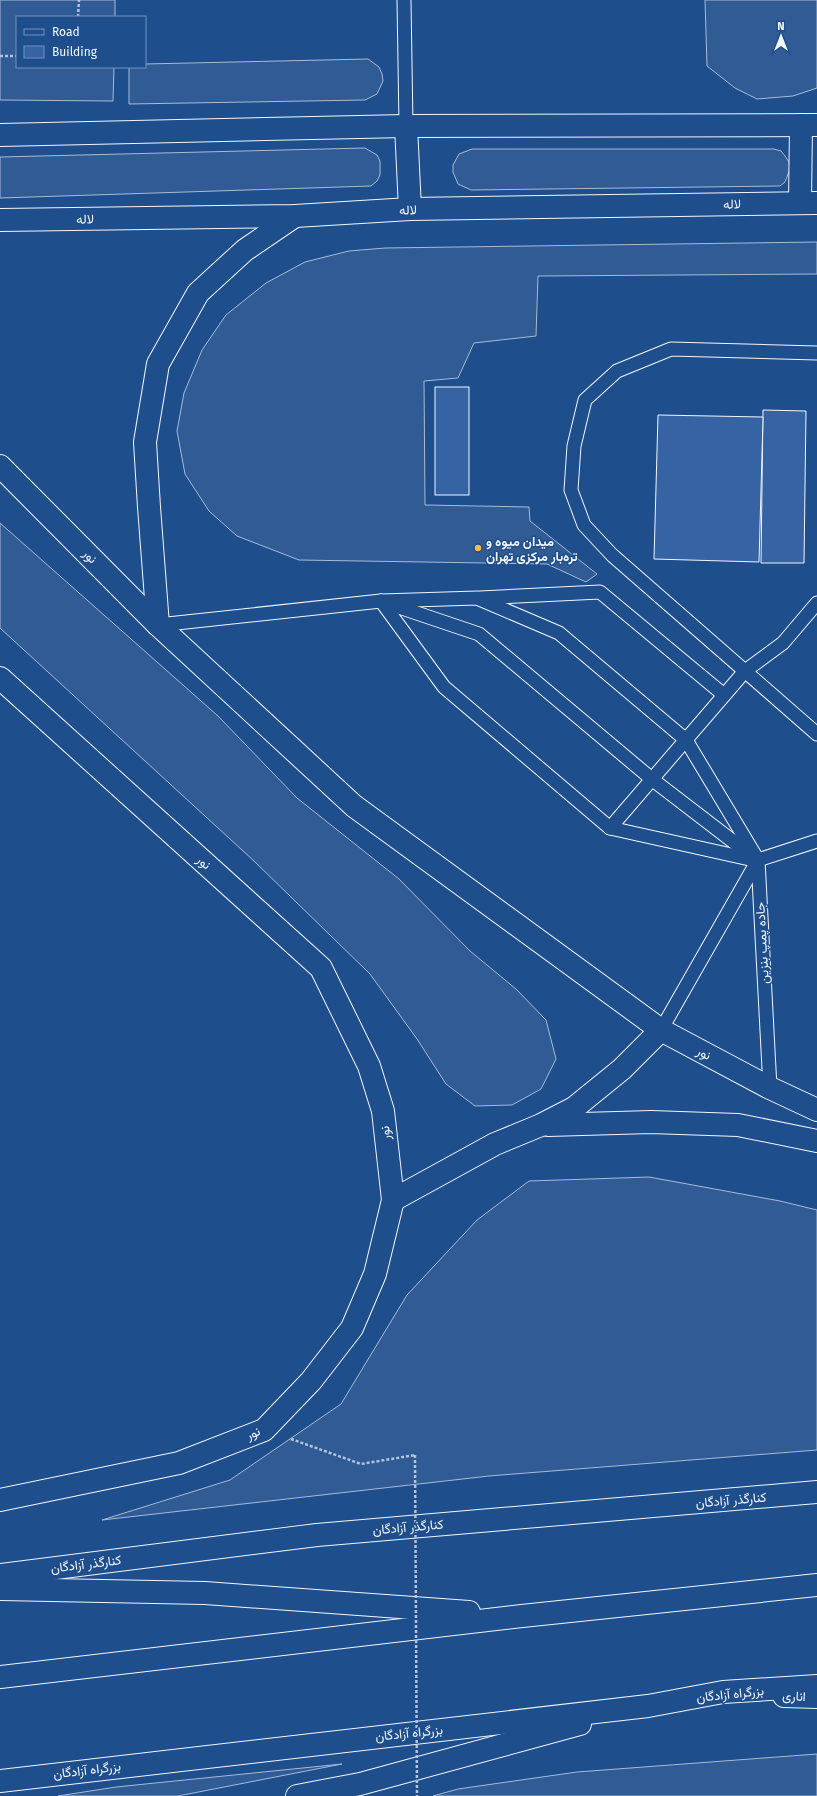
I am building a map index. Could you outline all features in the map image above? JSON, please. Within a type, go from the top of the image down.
[{"type":"main road","points":[[0,135],[406,126],[812,122],[808,203]]},
{"type":"main road","points":[[406,126],[410,209]]},
{"type":"main road","name":"لاله","points":[[0,220],[295,216],[410,209],[808,203]]},
{"type":"main road","points":[[158,625],[148,507],[145,442],[158,364],[198,293],[245,250],[295,216]]},
{"type":"main road","name":"نور","points":[[0,466],[158,625],[354,806],[661,1030],[770,1088],[817,1110]]},
{"type":"main road","name":"نور","points":[[0,678],[321,968],[369,1066],[383,1111],[393,1200],[375,1274],[352,1328],[311,1381],[264,1430],[179,1463],[0,1500]]},
{"type":"main road","points":[[393,1200],[495,1144],[541,1125],[574,1108],[622,1069],[661,1030]]},
{"type":"main road","points":[[541,1125],[651,1122],[738,1125],[817,1141]]},
{"type":"main road","name":"کنارگذر آزادگان","points":[[0,1576],[316,1535],[817,1492]]},
{"type":"main road","points":[[0,1677],[522,1616],[817,1585]]},
{"type":"main road","points":[[0,1589],[204,1593],[522,1616]]},
{"type":"main road","name":"بزرگراه آزادگان","points":[[0,1781],[648,1706],[723,1692],[817,1686]]},
{"type":"main road","name":"اناری","points":[[723,1692],[817,1697]]},
{"type":"main road","points":[[297,1796],[360,1784],[648,1706]]},
{"type":"lane","points":[[404,0],[406,126]]},
{"type":"lane","points":[[817,353],[671,349],[617,371],[585,400],[576,438],[571,490],[584,525],[612,555],[817,734]]},
{"type":"lane","points":[[158,625],[381,601],[600,592],[724,696]]},
{"type":"lane","points":[[476,598],[559,634],[686,740],[758,860]]},
{"type":"lane","points":[[381,601],[479,634],[653,780],[758,860]]},
{"type":"lane","points":[[381,601],[444,687],[610,828],[758,860],[817,841]]},
{"type":"lane","points":[[610,828],[653,780],[745,671],[783,643],[817,603]]},
{"type":"lane","points":[[661,1030],[758,860]]},
{"type":"lane","name":"جاده پمپ بنزین","points":[[758,860],[770,1088]]},
{"type":"path","points":[[78,16],[79,0]]},
{"type":"path","points":[[0,56],[16,56]]},
{"type":"path","points":[[264,1430],[361,1464],[415,1455],[417,1796]]},
{"type":"shaded area","points":[[0,0],[115,0],[115,16],[16,16],[16,68],[114,68],[113,101],[0,100]]},
{"type":"shaded area","points":[[705,0],[817,0],[817,88],[793,96],[757,99],[735,88],[707,66]]},
{"type":"shaded area","points":[[368,59],[379,67],[383,81],[377,94],[365,100],[129,104],[129,68],[146,68],[146,64]]},
{"type":"shaded area","points":[[365,148],[377,155],[380,161],[380,175],[377,181],[371,186],[0,198],[0,157]]},
{"type":"shaded area","points":[[472,149],[774,149],[781,151],[785,156],[789,162],[790,169],[785,182],[780,186],[471,190],[458,184],[453,172],[453,165],[459,154]]},
{"type":"shaded area","points":[[817,242],[817,274],[538,276],[536,336],[474,343],[458,378],[424,381],[425,505],[529,507],[530,521],[597,574],[586,582],[547,564],[299,560],[237,536],[209,511],[185,474],[177,431],[184,393],[202,350],[226,315],[266,283],[305,262],[349,251],[385,248]]},
{"type":"shaded area","points":[[0,523],[218,716],[297,798],[399,879],[470,951],[516,989],[546,1020],[556,1059],[541,1089],[512,1105],[475,1106],[446,1084],[417,1039],[370,974],[254,861],[0,628]]},
{"type":"shaded area","points":[[649,1177],[780,1201],[817,1210],[817,1450],[489,1476],[102,1520],[230,1480],[341,1404],[407,1295],[477,1220],[529,1181]]},
{"type":"shaded area","points":[[817,1754],[817,1796],[433,1796],[458,1789],[577,1772]]},
{"type":"shaded area","points":[[342,1764],[178,1796],[58,1796],[116,1787]]},
{"type":"building","points":[[435,387],[469,387],[469,495],[435,495]]},
{"type":"building","points":[[763,410],[806,411],[804,563],[761,563]]},
{"type":"building","points":[[658,415],[763,417],[759,562],[654,559]]},
{"type":"place","name":"میدان میوه و تره‌بار مرکزی تهران","points":[[478,548]]}]
